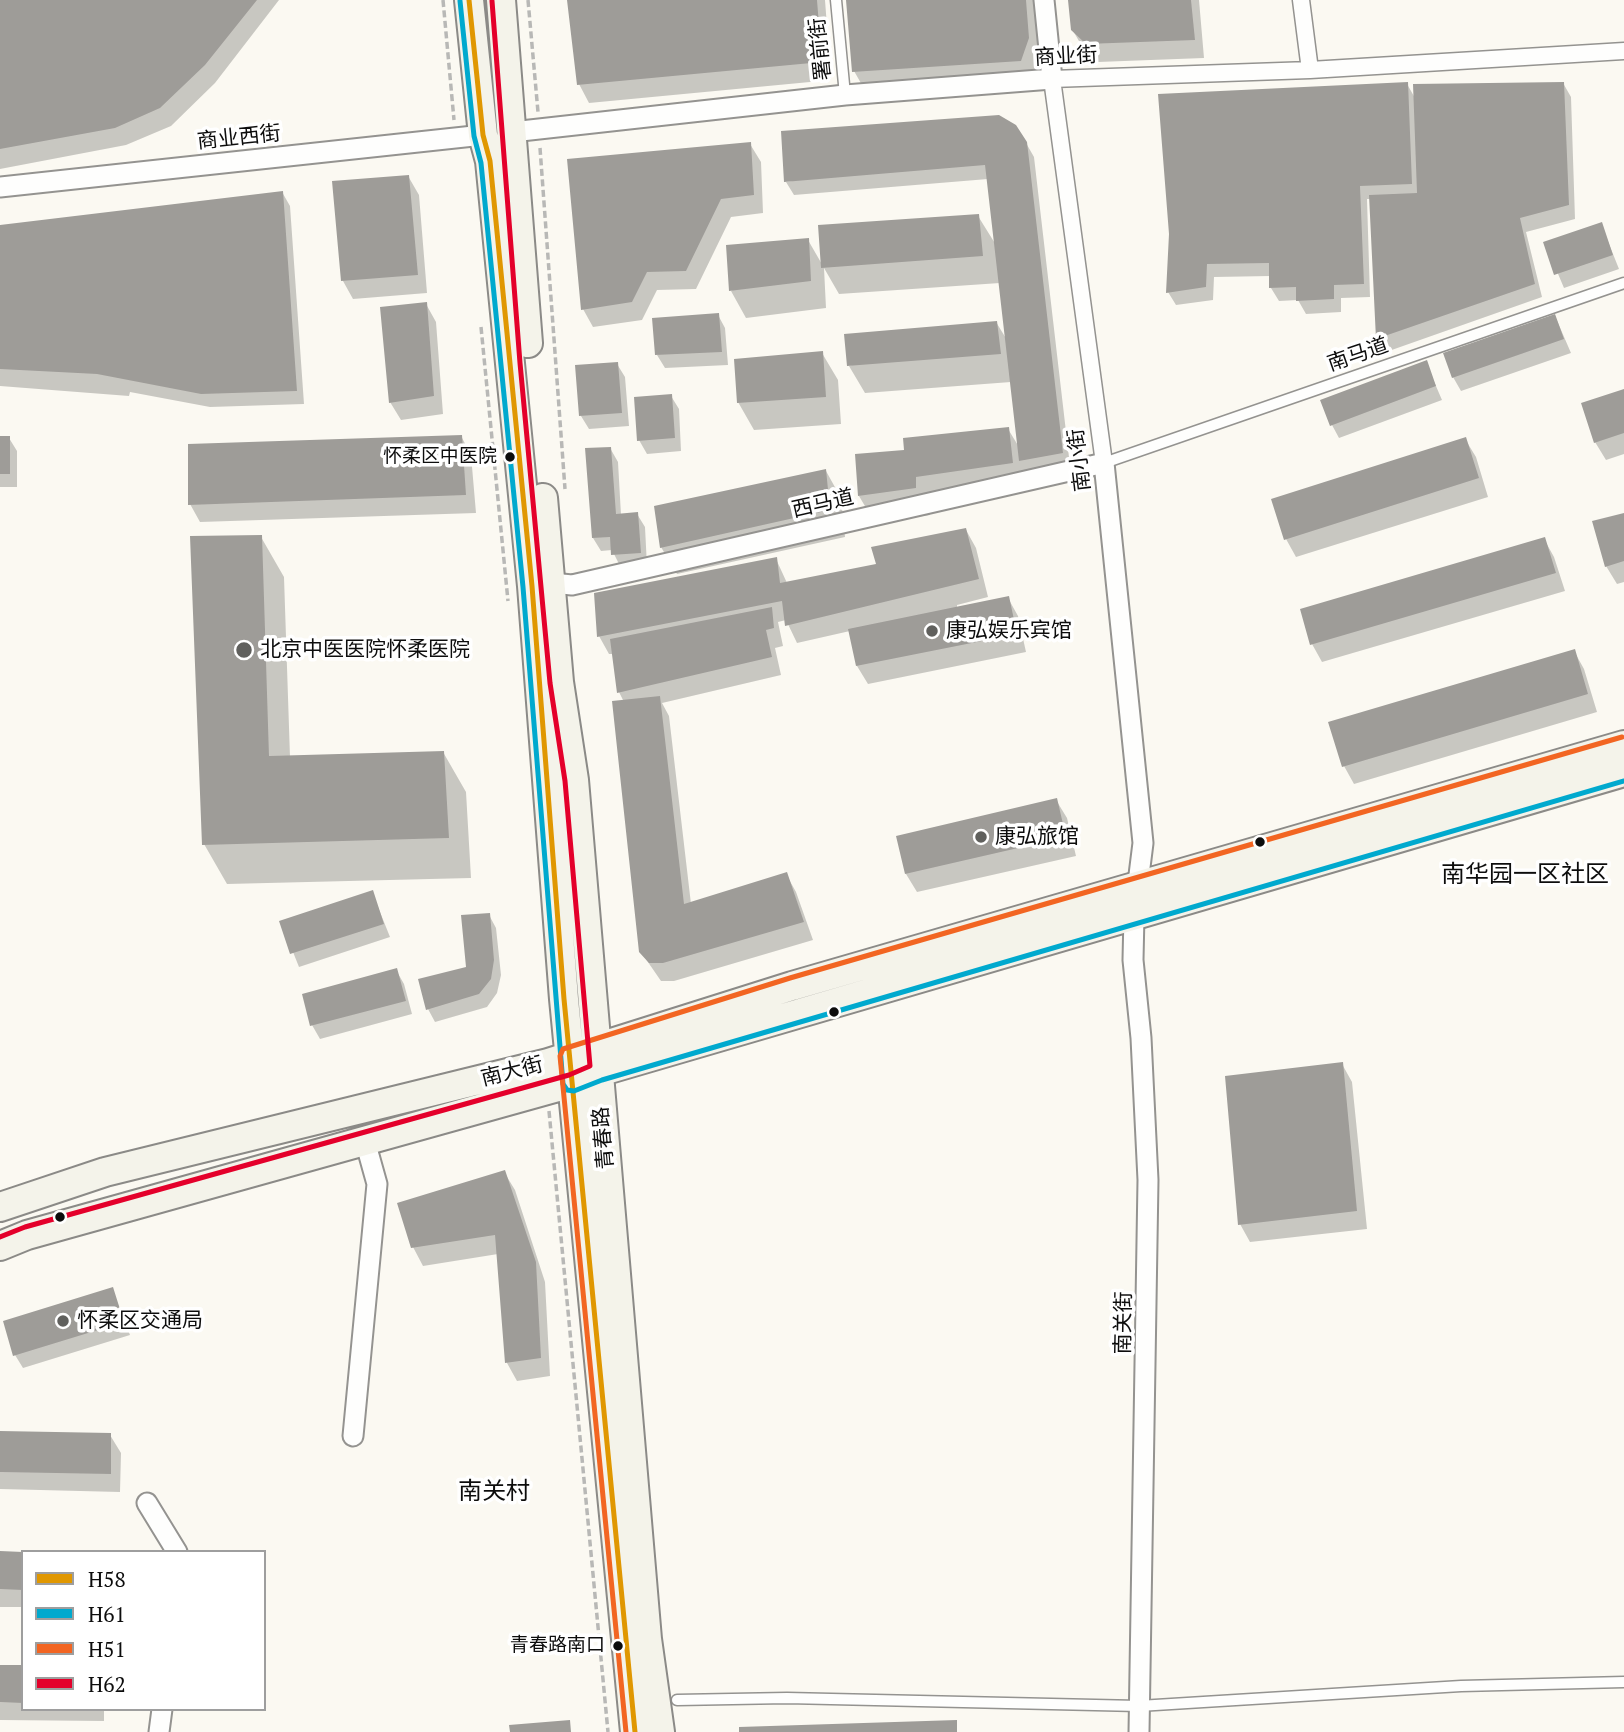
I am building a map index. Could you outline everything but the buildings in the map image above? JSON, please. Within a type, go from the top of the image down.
[{"type":"main road","name":"青春路","points":[[469,0],[483,135],[491,161],[522,469],[571,1069],[635,1732]]},
{"type":"main road","name":"青春路","points":[[501,0],[529,362],[552,583],[559,682],[574,780],[647,1639],[660,1732]]},
{"type":"main road","name":"南大街","points":[[0,1246],[27,1235],[365,1141],[598,1059],[1139,885],[1624,745]]},
{"type":"main road","name":"南大街","points":[[598,1059],[1134,915],[1624,772]]},
{"type":"main road","name":"南大街","points":[[0,1207],[105,1172],[571,1069]]},
{"type":"street","name":"南小街","points":[[1044,0],[1052,79],[1104,463],[1143,844],[1134,915]]},
{"type":"street","points":[[1301,0],[1310,70]]},
{"type":"street","name":"商业街","points":[[512,132],[845,95],[1052,79],[1310,70],[1624,51]]},
{"type":"street","name":"商业西街","points":[[0,187],[483,135]]},
{"type":"street","name":"西马道","points":[[552,583],[572,585],[1104,463]]},
{"type":"street","name":"南关街","points":[[1134,915],[1133,960],[1141,1038],[1148,1181],[1139,1732]]},
{"type":"street","points":[[353,1436],[377,1184],[365,1141]]},
{"type":"street","points":[[147,1503],[176,1550]]},
{"type":"street","points":[[159,1732],[162,1711]]},
{"type":"lane","name":"署前街","points":[[835,0],[845,95]]},
{"type":"lane","name":"南马道","points":[[1104,463],[1624,283]]},
{"type":"lane","points":[[677,1700],[800,1699],[1139,1706],[1461,1686],[1624,1682]]},
{"type":"transit line","name":"H58","points":[[469,0],[483,135],[490,161],[532,586],[564,999],[635,1732]]},
{"type":"transit line","name":"H61","points":[[460,1],[474,136],[481,163],[523,587],[563,1084],[567,1090],[574,1091],[602,1080],[1624,781]]},
{"type":"transit line","name":"H62","points":[[0,1237],[25,1227],[569,1075],[590,1066],[565,781],[550,683],[520,363],[492,1]]},
{"type":"transit line","name":"H51","points":[[626,1732],[560,1056],[563,1049],[790,978],[1622,737]]},
{"type":"place","name":"怀柔区中医院","points":[[510,457]]},
{"type":"place","name":"康弘娱乐宾馆","points":[[932,631]]},
{"type":"place","name":"北京中医医院怀柔医院","points":[[244,650]]},
{"type":"place","name":"康弘旅馆","points":[[981,837]]},
{"type":"place","name":"怀柔区交通局","points":[[63,1321]]},
{"type":"place","name":"青春路南口","points":[[618,1646]]},
{"type":"district","name":"南华园一区社区","points":[[1525,875]]},
{"type":"district","name":"南关村","points":[[494,1492]]}]
